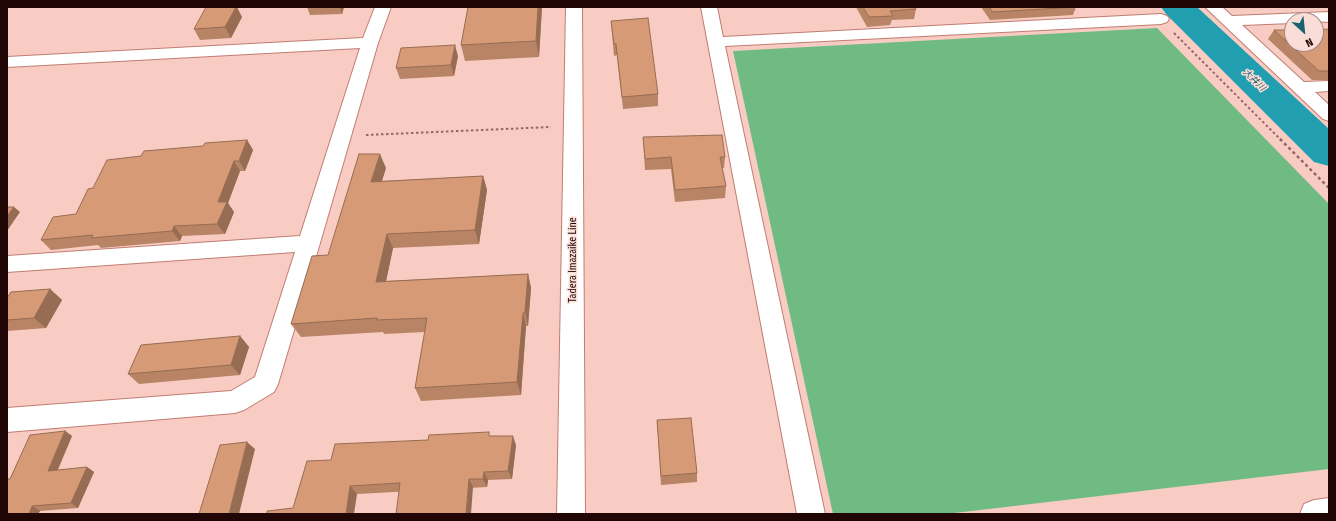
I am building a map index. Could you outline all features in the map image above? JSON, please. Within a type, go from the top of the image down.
[{"type":"street","points":[[8,423],[235,402],[265,384],[370,43],[383,7]]},
{"type":"street","name":"Tadera Imazaike Line","points":[[571,514],[574,7]]},
{"type":"street","points":[[709,7],[811,514]]},
{"type":"street","points":[[1213,7],[1230,21],[1329,115]]},
{"type":"street","points":[[1230,21],[1329,17]]},
{"type":"street","points":[[716,42],[1161,20]]},
{"type":"street","points":[[7,62],[370,43]]},
{"type":"street","points":[[1300,88],[1329,86]]},
{"type":"street","points":[[7,264],[309,243]]},
{"type":"street","points":[[1314,514],[1329,512]]},
{"type":"path","points":[[1161,20],[1329,188]]},
{"type":"path","points":[[341,136],[552,127]]},
{"type":"green space","points":[[1157,28],[1329,204],[1329,469],[946,514],[833,514],[733,51]]},
{"type":"building","points":[[206,7],[236,7],[225,27],[194,29]]},
{"type":"building","points":[[468,7],[538,7],[536,41],[461,45]]},
{"type":"building","points":[[863,7],[915,7],[916,9],[890,11],[893,16],[869,17]]},
{"type":"building","points":[[989,7],[1076,7],[993,12]]},
{"type":"building","points":[[648,18],[658,94],[622,97],[616,44],[614,44],[611,21]]},
{"type":"building","points":[[1324,29],[1329,29],[1329,71],[1319,71],[1298,52],[1324,52]]},
{"type":"building","points":[[1274,30],[1284,30],[1284,39]]},
{"type":"building","points":[[455,45],[451,65],[396,68],[401,48]]},
{"type":"building","points":[[722,135],[725,157],[720,157],[726,186],[675,190],[671,157],[645,159],[643,137]]},
{"type":"building","points":[[247,140],[239,161],[234,161],[218,202],[227,202],[217,224],[174,226],[172,231],[91,238],[93,235],[41,240],[53,217],[76,214],[88,189],[93,188],[107,160],[141,156],[144,151],[203,146],[205,143]]},
{"type":"building","points":[[359,154],[380,154],[371,182],[483,176],[475,230],[387,234],[376,282],[528,274],[517,382],[415,388],[427,318],[377,320],[377,318],[291,324],[312,256],[328,255]]},
{"type":"building","points":[[7,207],[14,207],[7,216]]},
{"type":"building","points":[[50,289],[34,318],[7,320],[7,298],[11,292]]},
{"type":"building","points":[[240,336],[231,365],[128,374],[141,345]]},
{"type":"building","points":[[691,418],[697,473],[661,476],[657,420]]},
{"type":"building","points":[[65,431],[48,471],[87,467],[71,503],[32,506],[29,514],[7,514],[7,479],[10,479],[30,435]]},
{"type":"building","points":[[489,432],[489,436],[513,436],[508,471],[484,472],[483,479],[469,479],[466,514],[396,514],[400,483],[350,486],[346,514],[267,514],[267,511],[293,508],[307,461],[331,460],[335,444],[428,440],[429,435]]},
{"type":"building","points":[[247,442],[229,514],[199,514],[220,445]]},
{"type":"waterway","name":"大井川","points":[[1178,7],[1329,152]]}]
